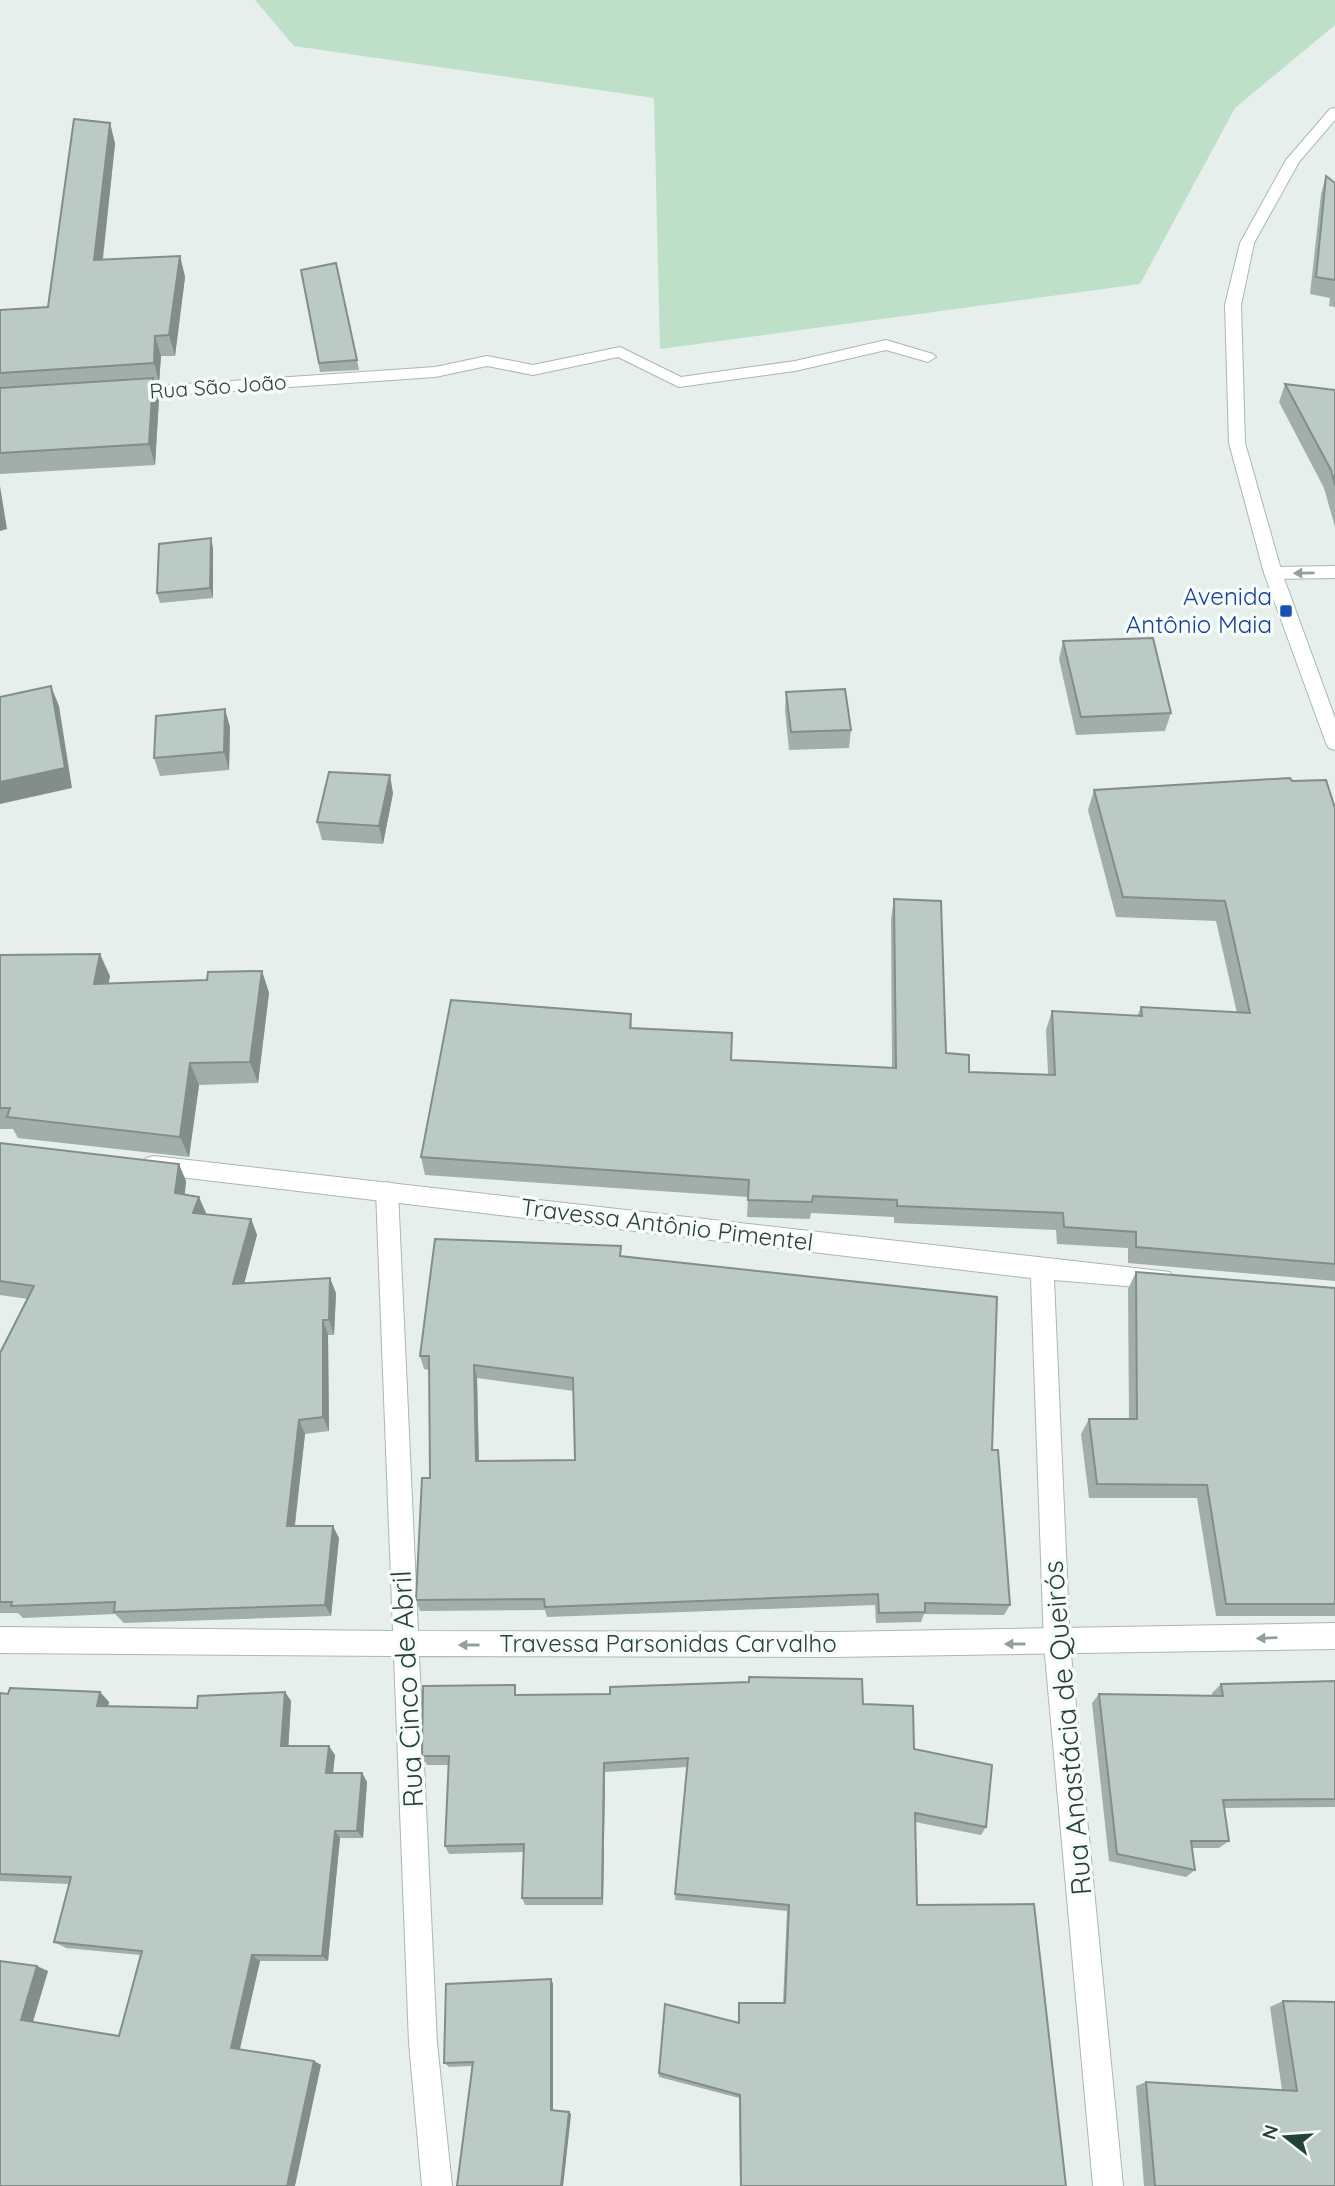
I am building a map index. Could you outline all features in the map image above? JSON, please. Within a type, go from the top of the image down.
[{"type":"street","points":[[1335,112],[1293,160],[1247,243],[1233,305],[1237,443],[1273,573],[1331,719],[1335,743]]},
{"type":"street","name":"Rua São João","points":[[109,394],[435,372],[486,361],[533,370],[620,352],[679,382],[795,366],[886,345],[928,357]]},
{"type":"street","points":[[1273,573],[1335,572]]},
{"type":"street","name":"Travessa Antônio Pimentel","points":[[138,1163],[1042,1269],[1182,1280]]},
{"type":"street","name":"Rua Cinco de Abril","points":[[387,1191],[404,1645],[423,2043],[437,2186]]},
{"type":"street","name":"Rua Anastácia de Queirós","points":[[1042,1269],[1057,1644],[1108,2186]]},
{"type":"street","name":"Travessa Parsonidas Carvalho","points":[[0,1640],[404,1645],[1057,1644],[1335,1636]]},
{"type":"green space","points":[[255,0],[1335,0],[1335,25],[1235,108],[1140,284],[660,349],[654,98],[294,46]]},
{"type":"building","points":[[74,119],[110,123],[94,260],[180,256],[169,335],[155,336],[154,363],[0,373],[0,310],[48,307]]},
{"type":"building","points":[[1326,176],[1335,183],[1335,280],[1316,277]]},
{"type":"building","points":[[336,263],[357,360],[319,363],[301,270]]},
{"type":"building","points":[[153,378],[149,444],[0,453],[0,388]]},
{"type":"building","points":[[1285,384],[1335,390],[1335,485],[1331,470]]},
{"type":"building","points":[[211,538],[210,588],[157,593],[159,544]]},
{"type":"building","points":[[1153,638],[1171,713],[1081,717],[1063,641]]},
{"type":"building","points":[[51,686],[65,768],[0,782],[0,697]]},
{"type":"building","points":[[845,689],[851,730],[791,732],[786,692]]},
{"type":"building","points":[[225,709],[224,752],[154,758],[156,716]]},
{"type":"building","points":[[329,772],[390,775],[379,826],[317,822]]},
{"type":"building","points":[[1290,778],[1292,781],[1326,780],[1335,808],[1335,1264],[1136,1247],[1136,1232],[1064,1227],[1063,1213],[897,1206],[897,1200],[813,1196],[812,1202],[748,1200],[749,1180],[421,1157],[451,1000],[631,1014],[630,1028],[732,1033],[731,1060],[896,1068],[894,899],[941,901],[946,1053],[969,1055],[969,1072],[1055,1075],[1052,1011],[1142,1016],[1141,1007],[1250,1013],[1225,901],[1123,897],[1094,790]]},
{"type":"building","points":[[100,954],[94,984],[207,980],[208,972],[262,971],[250,1062],[190,1063],[180,1137],[7,1117],[10,1108],[0,1108],[0,955]]},
{"type":"building","points":[[0,1143],[179,1164],[175,1193],[199,1197],[193,1213],[251,1219],[233,1284],[330,1278],[329,1320],[323,1320],[323,1417],[299,1420],[287,1526],[333,1526],[325,1605],[114,1612],[115,1602],[11,1606],[12,1602],[0,1602],[0,1353],[34,1286],[0,1281]]},
{"type":"building","points":[[435,1239],[621,1246],[620,1256],[997,1297],[992,1450],[998,1450],[1010,1605],[925,1603],[925,1612],[879,1613],[878,1594],[545,1607],[544,1599],[416,1600],[422,1478],[430,1478],[429,1356],[420,1356]],"holes":[[[474,1365],[573,1378],[575,1460],[476,1461]]]},
{"type":"building","points":[[1136,1272],[1335,1288],[1335,1604],[1226,1604],[1207,1485],[1097,1484],[1089,1419],[1137,1419]]},
{"type":"building","points":[[749,1677],[862,1679],[863,1704],[913,1706],[914,1749],[992,1765],[986,1827],[915,1813],[917,1905],[1034,1904],[1066,2186],[741,2186],[740,2095],[659,2073],[665,2004],[739,2023],[739,2003],[785,2003],[789,1905],[675,1894],[688,1758],[604,1763],[602,1898],[522,1898],[524,1844],[445,1846],[449,1756],[422,1756],[423,1686],[515,1685],[515,1695],[610,1694],[610,1687],[749,1682]]},
{"type":"building","points":[[1335,1681],[1335,1799],[1223,1800],[1229,1841],[1191,1841],[1195,1870],[1117,1854],[1099,1694],[1223,1696],[1221,1684]]},
{"type":"building","points":[[10,1688],[100,1692],[97,1706],[197,1708],[198,1696],[285,1692],[281,1746],[329,1746],[326,1773],[362,1773],[357,1831],[335,1831],[322,1956],[252,1955],[231,2048],[314,2061],[287,2186],[0,2186],[0,1961],[37,1966],[21,2020],[119,2036],[142,1951],[54,1942],[71,1877],[0,1874],[0,1693],[8,1694]]},
{"type":"building","points":[[551,1979],[551,2110],[569,2112],[561,2186],[457,2186],[473,2062],[444,2063],[446,1984]]},
{"type":"building","points":[[1283,2001],[1335,2002],[1335,2186],[1155,2186],[1146,2082],[1297,2091]]},
{"type":"place","name":"Avenida Antônio Maia","points":[[1286,611]]}]
